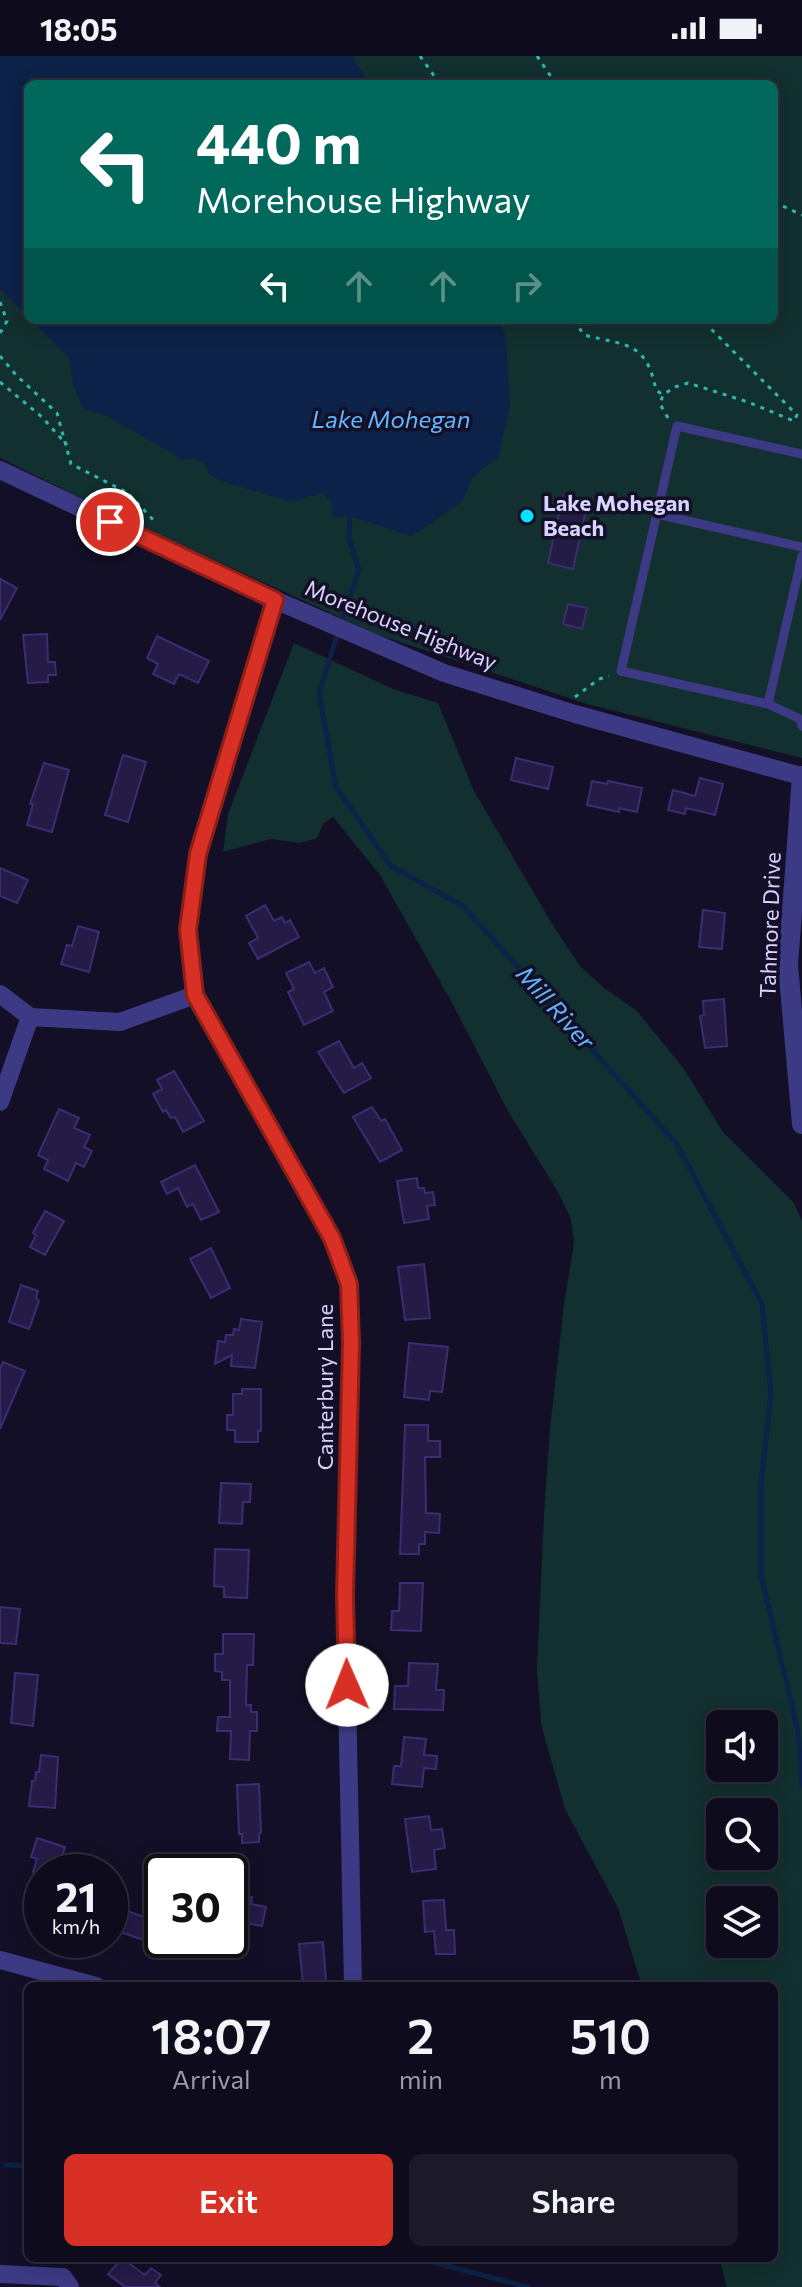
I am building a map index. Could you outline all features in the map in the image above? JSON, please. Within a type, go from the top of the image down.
[{"type":"street","name":"Morehouse Highway","points":[[0,470],[275,600],[444,673],[575,714],[802,775]]},
{"type":"street","name":"Canterbury Lane","points":[[275,600],[198,854],[188,930],[195,995],[332,1238],[349,1284],[351,1343],[345,1595],[353,1982]]},
{"type":"street","name":"Tahmore Drive","points":[[802,775],[798,875],[788,965],[797,1027],[802,1124]]},
{"type":"street","points":[[0,994],[30,1017],[120,1022],[195,995]]},
{"type":"street","points":[[0,1102],[30,1017]]},
{"type":"street","points":[[0,1960],[81,1982]]},
{"type":"street","points":[[0,2274],[63,2277],[70,2287]]},
{"type":"lane","points":[[802,454],[677,426],[621,671],[768,704],[800,719],[802,726]]},
{"type":"lane","points":[[657,514],[802,547]]},
{"type":"lane","points":[[768,704],[802,556]]},
{"type":"path","points":[[420,56],[437,80]]},
{"type":"path","points":[[537,56],[553,80]]},
{"type":"path","points":[[778,204],[802,215]]},
{"type":"path","points":[[0,302],[7,321],[0,333]]},
{"type":"path","points":[[577,324],[584,335],[636,348],[651,365],[656,390],[663,395]]},
{"type":"path","points":[[677,426],[667,417],[660,404],[663,395],[688,383],[794,421],[797,415],[706,324]]},
{"type":"path","points":[[0,356],[57,413],[71,464],[128,493],[165,533]]},
{"type":"path","points":[[0,382],[42,417],[68,447]]},
{"type":"path","points":[[575,697],[599,679],[621,671]]},
{"type":"green space","points":[[0,56],[802,56],[802,758],[587,704],[376,634],[101,508],[0,458]]},
{"type":"green space","points":[[294,643],[393,689],[438,703],[474,791],[580,966],[637,1011],[684,1069],[723,1132],[794,1203],[802,1221],[802,2287],[727,2287],[720,2262],[778,2262],[778,1982],[641,1982],[618,1908],[565,1809],[541,1724],[537,1668],[544,1515],[550,1429],[574,1243],[571,1219],[508,1111],[380,875],[333,817],[323,824],[317,838],[300,843],[271,839],[223,852],[228,814]]},
{"type":"water","points":[[0,56],[353,56],[367,80],[24,80],[24,313],[0,289]]},
{"type":"water","name":"Lake Mohegan","points":[[35,324],[501,324],[506,339],[510,404],[499,456],[473,477],[463,501],[412,536],[350,516],[332,518],[332,504],[322,493],[294,501],[284,500],[219,480],[209,474],[205,464],[182,459],[107,416],[83,409],[73,384],[70,359]]},
{"type":"building","points":[[563,496],[588,501],[573,569],[548,563]]},
{"type":"building","points":[[0,579],[17,588],[0,620]]},
{"type":"building","points":[[568,604],[587,608],[582,629],[563,624]]},
{"type":"building","points":[[47,634],[48,662],[55,662],[56,675],[48,675],[48,682],[28,683],[23,635]]},
{"type":"building","points":[[157,636],[209,661],[198,683],[179,674],[174,684],[153,674],[158,664],[147,658]]},
{"type":"building","points":[[123,755],[146,762],[128,822],[105,815]]},
{"type":"building","points":[[516,758],[553,767],[548,789],[511,780]]},
{"type":"building","points":[[44,763],[69,770],[52,832],[27,825],[33,804],[30,804]]},
{"type":"building","points":[[700,778],[723,784],[715,815],[686,808],[685,814],[668,810],[673,790],[695,796]]},
{"type":"building","points":[[592,781],[642,788],[637,812],[619,808],[619,812],[587,805]]},
{"type":"building","points":[[0,868],[28,880],[17,903],[0,896]]},
{"type":"building","points":[[265,905],[274,921],[282,917],[285,923],[290,920],[299,937],[258,959],[249,943],[258,938],[246,916]]},
{"type":"building","points":[[703,910],[725,913],[722,949],[699,947]]},
{"type":"building","points":[[78,926],[99,932],[89,972],[61,964],[67,945],[72,946]]},
{"type":"building","points":[[309,962],[315,973],[324,968],[333,987],[324,992],[333,1011],[304,1025],[288,992],[294,989],[286,973]]},
{"type":"building","points":[[724,999],[727,1046],[705,1048],[700,1016],[704,1015],[703,1001]]},
{"type":"building","points":[[339,1041],[354,1068],[362,1063],[371,1078],[344,1093],[318,1052]]},
{"type":"building","points":[[174,1071],[204,1121],[183,1132],[175,1117],[171,1118],[166,1110],[163,1112],[153,1094],[162,1089],[157,1080]]},
{"type":"building","points":[[372,1107],[381,1121],[385,1119],[402,1150],[380,1162],[353,1117]]},
{"type":"building","points":[[59,1109],[79,1118],[74,1128],[90,1135],[84,1147],[92,1151],[84,1167],[76,1163],[68,1181],[44,1169],[48,1160],[38,1155]]},
{"type":"building","points":[[195,1165],[219,1212],[201,1220],[193,1204],[187,1207],[178,1188],[167,1194],[161,1182]]},
{"type":"building","points":[[417,1178],[418,1188],[424,1188],[425,1193],[433,1192],[435,1205],[427,1206],[429,1219],[404,1223],[397,1181]]},
{"type":"building","points":[[45,1211],[64,1221],[45,1255],[30,1247],[36,1235],[33,1233]]},
{"type":"building","points":[[211,1248],[230,1288],[211,1298],[190,1259]]},
{"type":"building","points":[[424,1264],[430,1318],[405,1320],[398,1267]]},
{"type":"building","points":[[21,1285],[38,1291],[36,1298],[39,1301],[29,1329],[9,1322]]},
{"type":"building","points":[[241,1319],[262,1322],[255,1368],[231,1366],[232,1355],[215,1364],[218,1341],[225,1342],[226,1335],[233,1335],[234,1329],[239,1330]]},
{"type":"building","points":[[409,1343],[448,1347],[442,1392],[430,1391],[429,1400],[404,1397]]},
{"type":"building","points":[[3,1362],[25,1371],[0,1429],[0,1369]]},
{"type":"building","points":[[242,1389],[261,1389],[258,1442],[235,1442],[235,1430],[227,1430],[227,1415],[233,1415],[233,1394],[242,1394]]},
{"type":"building","points":[[405,1425],[428,1425],[428,1441],[440,1441],[440,1457],[425,1457],[426,1513],[440,1514],[439,1533],[425,1532],[425,1544],[419,1544],[419,1554],[400,1554]]},
{"type":"building","points":[[221,1483],[251,1484],[250,1502],[243,1502],[242,1524],[219,1523]]},
{"type":"building","points":[[215,1549],[249,1550],[247,1598],[224,1597],[224,1587],[214,1586]]},
{"type":"building","points":[[400,1583],[423,1583],[421,1631],[391,1630],[392,1611],[399,1611]]},
{"type":"building","points":[[0,1607],[20,1609],[16,1644],[0,1643]]},
{"type":"building","points":[[223,1634],[254,1634],[253,1665],[247,1665],[246,1705],[251,1705],[251,1712],[257,1712],[257,1731],[250,1731],[249,1760],[230,1759],[231,1731],[217,1731],[218,1717],[230,1717],[230,1680],[222,1680],[222,1672],[215,1671],[215,1654],[223,1654]]},
{"type":"building","points":[[409,1663],[438,1664],[436,1690],[444,1690],[443,1710],[394,1709],[395,1686],[408,1686]]},
{"type":"building","points":[[15,1673],[38,1675],[33,1726],[11,1723]]},
{"type":"building","points":[[404,1737],[426,1739],[424,1755],[437,1756],[436,1769],[424,1768],[422,1787],[392,1784],[394,1766],[401,1766]]},
{"type":"building","points":[[41,1755],[58,1757],[55,1808],[29,1806],[32,1781],[39,1772]]},
{"type":"building","points":[[259,1784],[259,1842],[242,1843],[237,1785]]},
{"type":"building","points":[[429,1816],[431,1830],[442,1829],[445,1848],[434,1850],[436,1869],[412,1872],[405,1819]]},
{"type":"building","points":[[37,1838],[65,1847],[63,1854],[32,1854]]},
{"type":"building","points":[[248,1896],[252,1897],[251,1904],[266,1907],[262,1926],[248,1923]]},
{"type":"building","points":[[444,1900],[446,1930],[454,1930],[455,1954],[436,1954],[434,1931],[425,1932],[423,1901]]},
{"type":"building","points":[[128,1911],[144,1917],[144,1940],[128,1935]]},
{"type":"building","points":[[323,1942],[326,1981],[303,1982],[299,1944]]},
{"type":"building","points":[[118,2262],[127,2262],[145,2275],[151,2268],[161,2275],[155,2283],[160,2287],[125,2287],[108,2274]]},
{"type":"waterway","name":"Mill River","points":[[341,623],[359,570],[349,538],[350,516]]},
{"type":"waterway","name":"Mill River","points":[[338,632],[319,693],[336,787],[391,866],[463,906],[676,1143],[762,1304],[771,1394],[761,1484],[761,1575],[798,1731],[802,1786]]},
{"type":"waterway","points":[[6,2165],[24,2166]]},
{"type":"waterway","points":[[432,2262],[528,2287]]},
{"type":"place","name":"Lake Mohegan Beach","points":[[527,516]]},
{"type":"route","points":[[110,522],[275,600],[198,854],[188,930],[195,995],[332,1238],[349,1284],[351,1343],[345,1595],[347,1685]]}]
